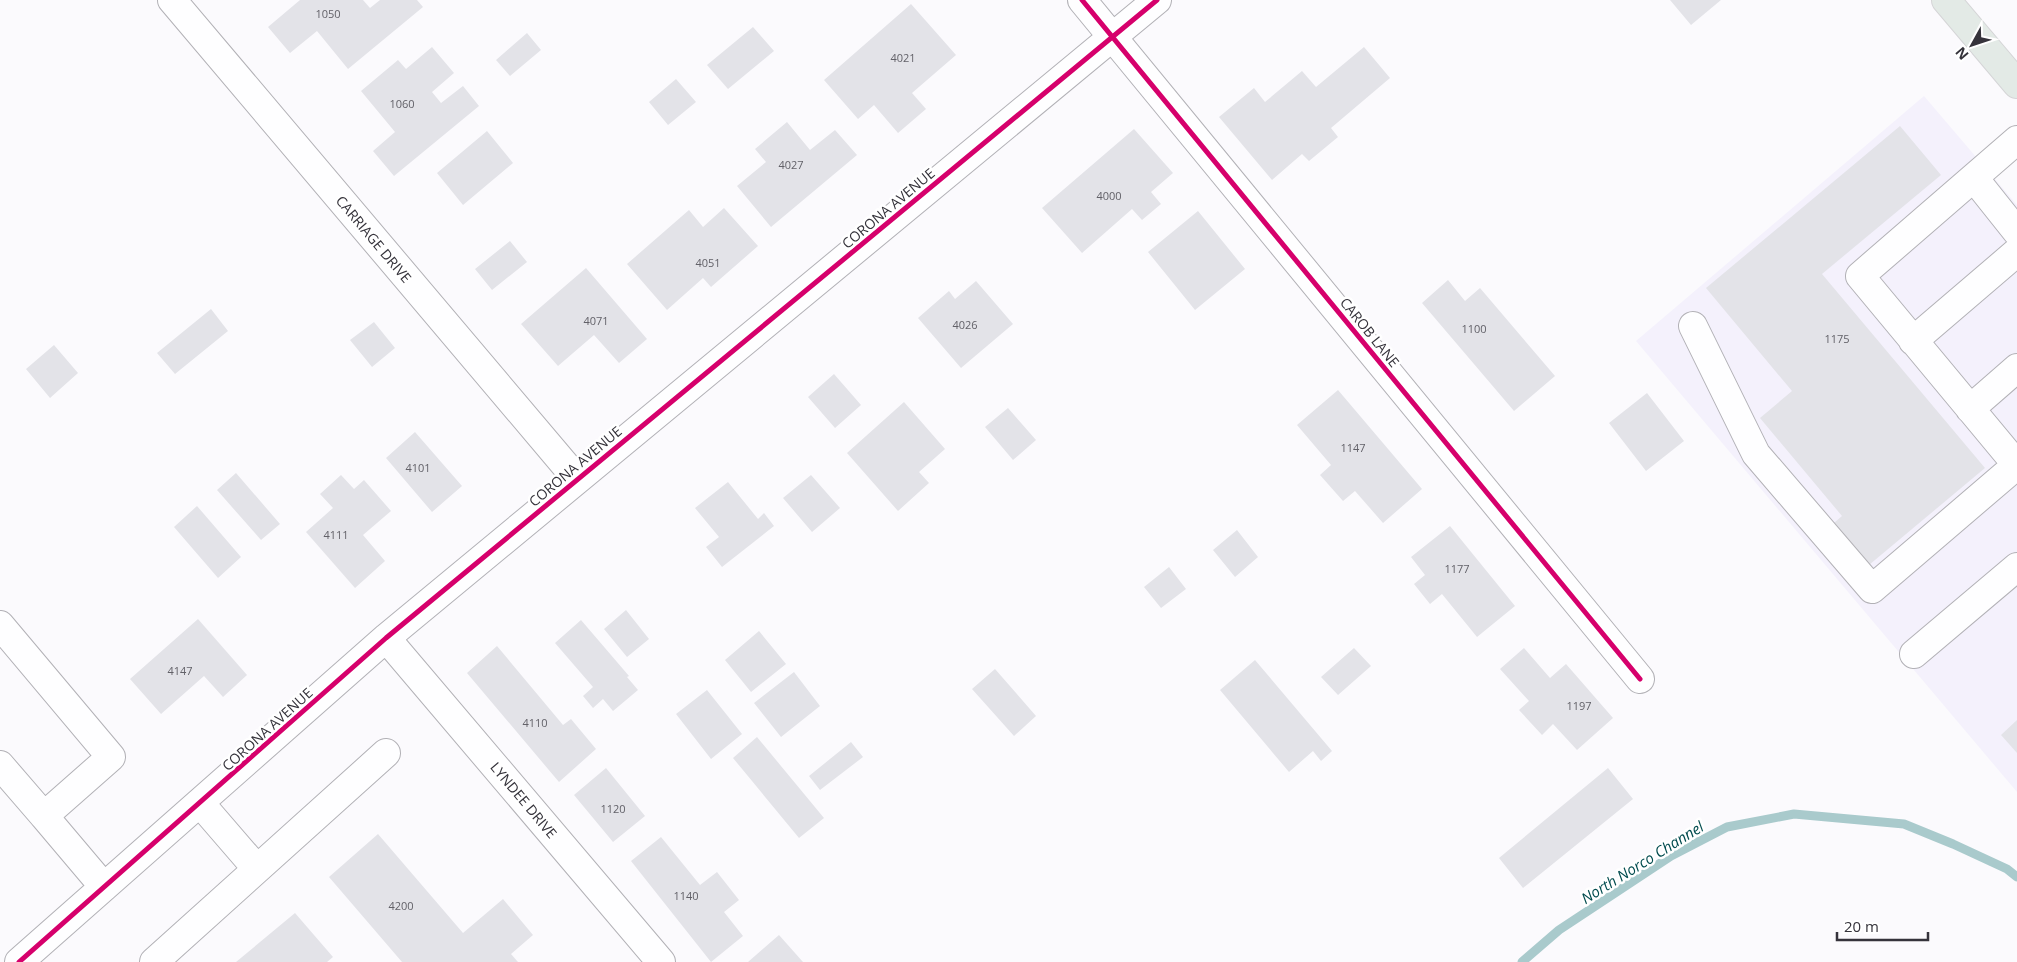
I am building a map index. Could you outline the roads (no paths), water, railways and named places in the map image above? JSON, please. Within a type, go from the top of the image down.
[{"type":"main road","points":[[1946,0],[2017,84]]},
{"type":"street","name":"CARRIAGE DRIVE","points":[[172,0],[577,479]]},
{"type":"street","name":"CAROB LANE","points":[[1082,0],[1114,36],[1640,678]]},
{"type":"street","name":"CORONA AVENUE","points":[[19,962],[386,638],[1157,0]]},
{"type":"street","points":[[1693,326],[1756,454],[1872,589],[2017,465],[1860,276],[2017,140]]},
{"type":"street","points":[[1974,178],[2017,232]]},
{"type":"street","points":[[1913,341],[2017,252]]},
{"type":"street","points":[[1970,409],[2017,368]]},
{"type":"street","points":[[1914,654],[2017,567]]},
{"type":"street","points":[[0,625],[111,757],[44,816]]},
{"type":"street","name":"LYNDEE DRIVE","points":[[386,638],[662,962]]},
{"type":"street","points":[[154,962],[386,753]]},
{"type":"street","points":[[0,766],[104,887]]},
{"type":"street","points":[[200,803],[257,869]]},
{"type":"waterway","name":"North Norco Channel","points":[[1522,962],[1559,930],[1671,856],[1727,827],[1794,814],[1904,824],[2007,869],[2017,877]]}]
